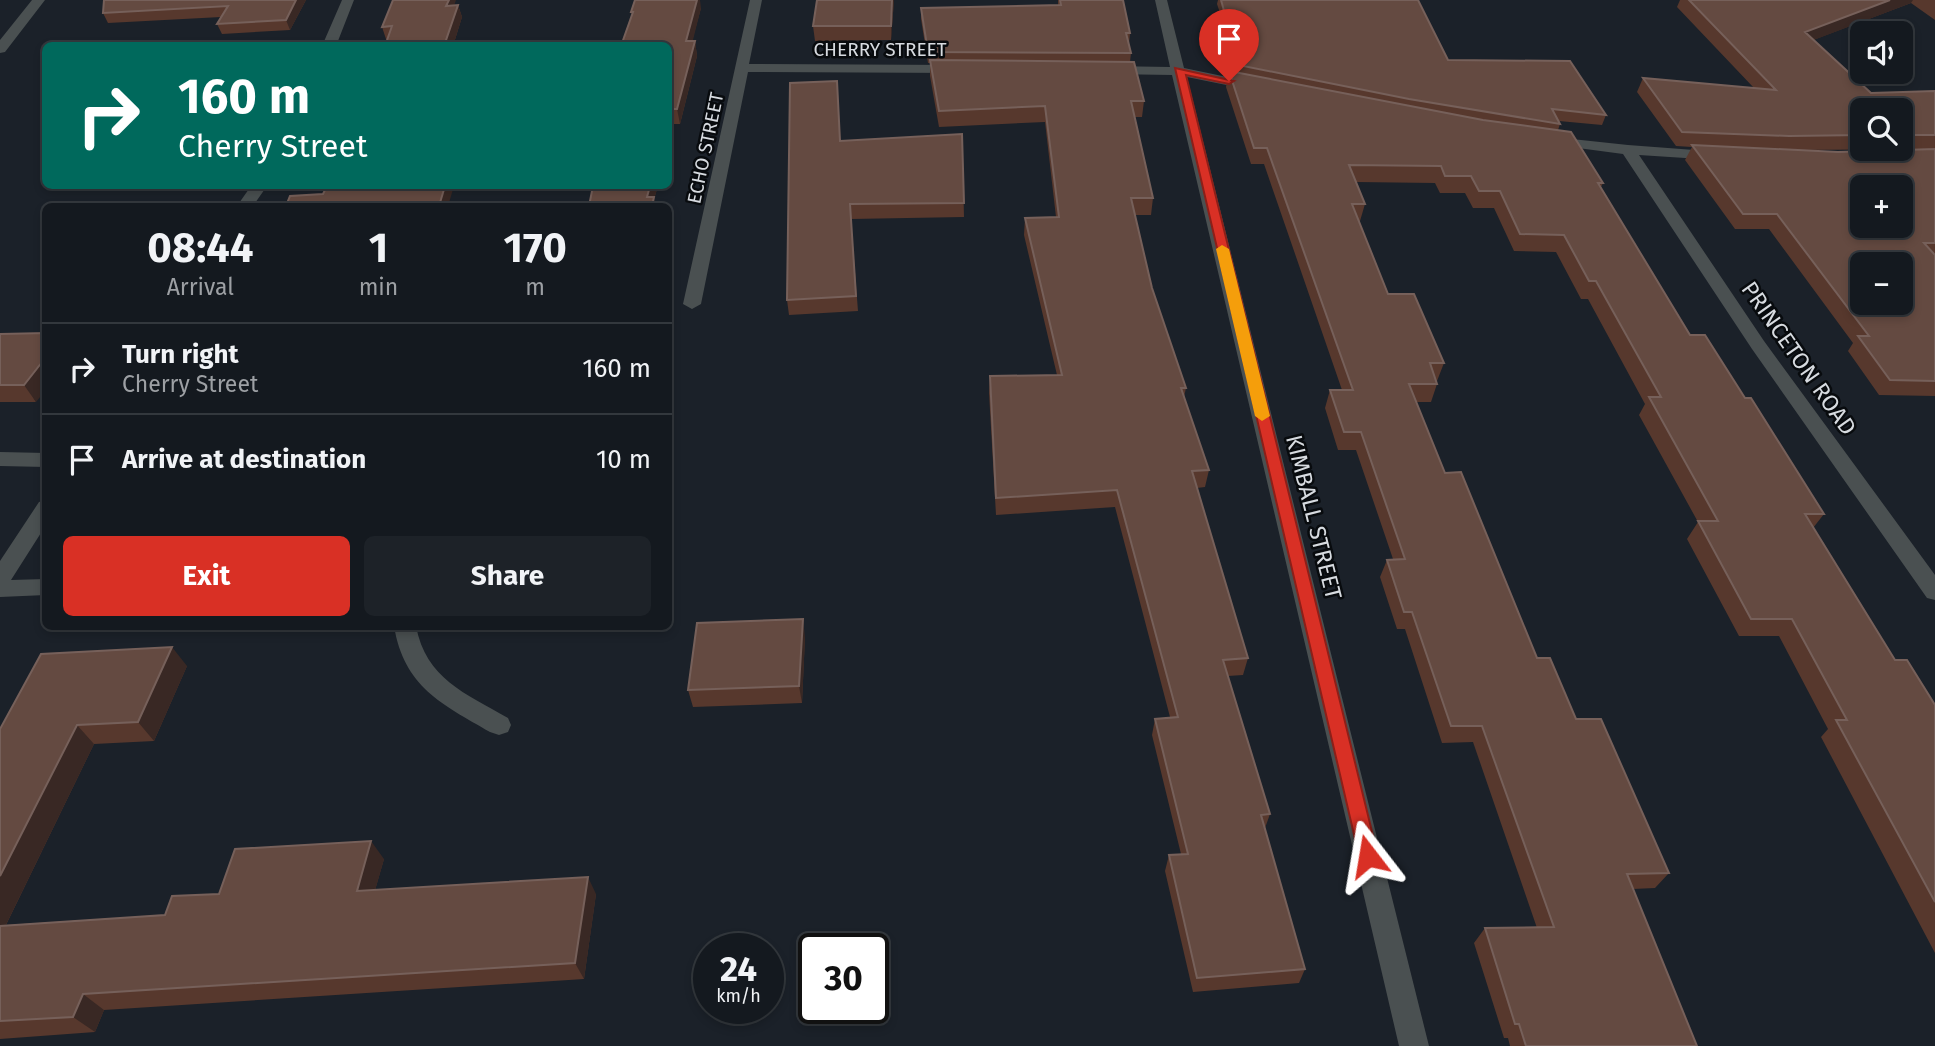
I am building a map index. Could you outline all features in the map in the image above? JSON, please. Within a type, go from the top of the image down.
[{"type":"street","points":[[0,49],[38,0]]},
{"type":"street","points":[[331,42],[348,0]]},
{"type":"street","name":"ECHO STREET","points":[[692,304],[756,0]]},
{"type":"street","name":"KIMBALL STREET","points":[[1161,0],[1414,1046]]},
{"type":"street","name":"CHERRY STREET","points":[[742,68],[974,69]]},
{"type":"street","points":[[1097,70],[1179,71],[1272,90]]},
{"type":"street","points":[[1540,139],[1628,150],[1729,156]]},
{"type":"street","name":"PRINCETON ROAD","points":[[1628,150],[1758,345],[1935,592]]},
{"type":"street","points":[[0,459],[42,460]]},
{"type":"street","points":[[0,579],[42,513]]},
{"type":"street","points":[[0,589],[42,587]]},
{"type":"street","points":[[406,630],[411,659],[422,674],[439,689],[499,725]]},
{"type":"building","points":[[104,0],[296,0],[286,20],[217,24],[228,6],[103,13]]},
{"type":"building","points":[[393,0],[449,0],[446,6],[458,5],[445,42],[386,42],[392,26],[382,27]]},
{"type":"building","points":[[635,0],[697,0],[686,41],[695,41],[677,109],[672,109],[672,42],[622,42]]},
{"type":"building","points":[[817,0],[892,0],[891,26],[813,26]]},
{"type":"building","points":[[1060,0],[1123,0],[1131,53],[928,52],[921,8],[1061,5]]},
{"type":"building","points":[[1221,0],[1418,0],[1448,60],[1570,61],[1606,115],[1552,109],[1560,124],[1409,99],[1223,62],[1213,25],[1228,25]]},
{"type":"building","points":[[1689,0],[1890,0],[1805,32],[1850,74],[1850,84],[1861,84],[1871,93],[1935,91],[1935,135],[1913,135],[1913,98],[1850,98],[1850,135],[1682,132],[1643,78],[1776,90]]},
{"type":"building","points":[[930,60],[1134,62],[1144,101],[1131,101],[1153,198],[1131,198],[1152,288],[1186,388],[1181,388],[1209,470],[1192,471],[1248,658],[1223,660],[1270,814],[1261,815],[1305,969],[1197,978],[1169,855],[1188,854],[1155,719],[1178,717],[1117,490],[996,498],[990,376],[1062,375],[1025,218],[1059,217],[1045,106],[939,111]]},
{"type":"building","points":[[1229,71],[1483,120],[1571,132],[1603,183],[1598,183],[1690,335],[1705,335],[1745,398],[1751,398],[1824,514],[1805,514],[1895,660],[1907,660],[1935,705],[1935,902],[1836,720],[1847,720],[1792,619],[1751,619],[1698,521],[1718,521],[1649,397],[1661,397],[1596,281],[1589,281],[1564,235],[1520,234],[1500,191],[1479,191],[1471,176],[1445,176],[1441,166],[1349,165],[1365,204],[1352,204],[1388,294],[1414,294],[1444,363],[1430,363],[1437,384],[1409,384],[1445,473],[1461,472],[1537,658],[1550,658],[1576,719],[1601,719],[1669,873],[1627,874],[1697,1046],[1526,1046],[1519,1024],[1515,1024],[1485,928],[1554,927],[1482,726],[1451,726],[1412,612],[1404,612],[1387,560],[1405,559],[1361,432],[1344,432],[1330,390],[1353,390],[1267,148],[1254,148]]},
{"type":"building","points":[[837,81],[840,141],[962,134],[964,203],[850,204],[856,296],[787,300],[790,83]]},
{"type":"building","points":[[1692,145],[1850,152],[1850,161],[1913,161],[1913,150],[1935,149],[1935,243],[1924,243],[1935,255],[1935,381],[1890,380],[1858,336],[1869,336],[1853,315],[1913,315],[1913,252],[1850,252],[1850,311],[1777,214],[1743,214]]},
{"type":"building","points":[[326,189],[444,189],[440,203],[287,203],[290,196],[323,194]]},
{"type":"building","points":[[592,189],[649,189],[647,197],[654,197],[653,203],[590,203]]},
{"type":"building","points":[[42,333],[42,362],[24,385],[0,385],[0,334]]},
{"type":"building","points":[[803,619],[799,686],[688,690],[697,623]]},
{"type":"building","points":[[172,647],[138,722],[77,725],[0,876],[0,729],[41,654]]},
{"type":"building","points":[[371,841],[357,891],[588,877],[575,963],[83,994],[73,1017],[0,1021],[0,926],[165,915],[172,896],[219,894],[235,849]]},
{"type":"slow traffic","points":[[1222,249],[1262,416]]},
{"type":"route","points":[[1229,81],[1179,71],[1368,856]]}]
